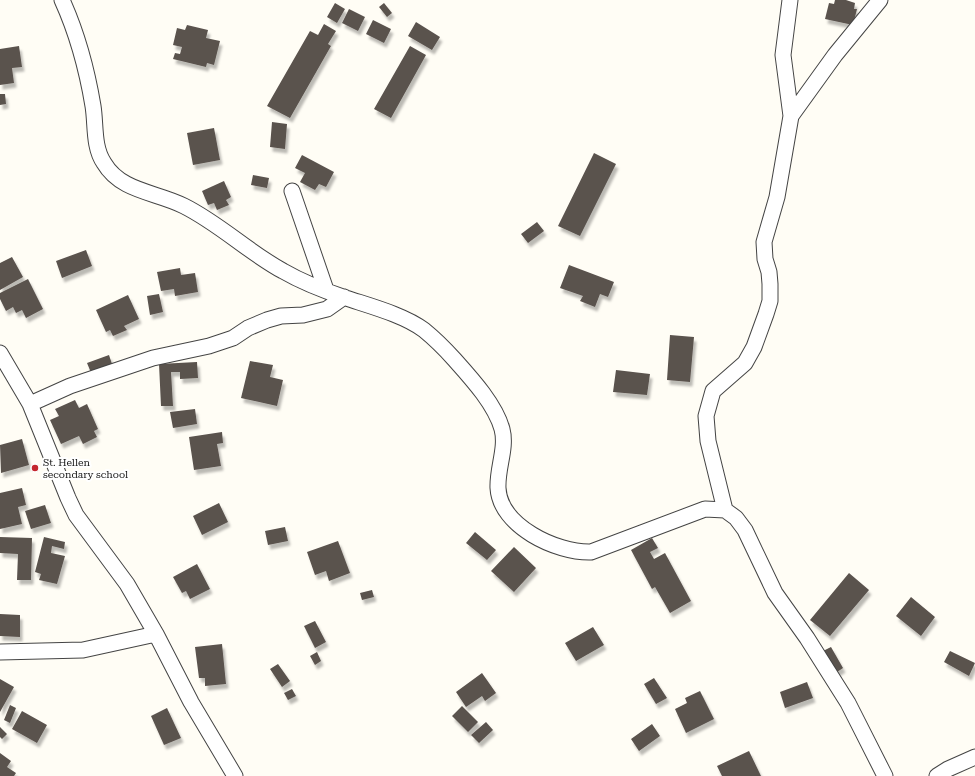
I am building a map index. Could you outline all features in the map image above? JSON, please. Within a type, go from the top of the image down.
[{"type":"street","points":[[62,0],[78,42],[93,105],[97,146],[102,162],[110,172],[121,182],[136,189],[170,199],[202,215],[261,258],[286,273],[344,298],[380,308],[422,329],[443,347],[484,393],[502,428],[504,439],[498,485],[502,507],[519,525],[536,537],[578,552],[591,552],[705,509],[725,510],[736,518],[745,530],[775,593],[808,638],[848,702],[886,776]]},
{"type":"street","points":[[725,510],[708,441],[706,416],[713,391],[745,363],[754,347],[770,301],[769,272],[765,259],[764,242],[777,197],[791,116],[783,55],[790,0]]},
{"type":"street","points":[[791,116],[835,54],[880,0]]},
{"type":"street","points":[[292,191],[326,290]]},
{"type":"street","points":[[30,404],[70,386],[153,358],[209,346],[233,338],[248,328],[267,320],[281,316],[303,315],[327,309],[344,298]]},
{"type":"street","points":[[0,353],[30,404],[70,504],[93,539],[127,584],[156,634],[191,702],[235,776]]},
{"type":"street","points":[[0,652],[83,650],[156,634]]},
{"type":"street","points":[[937,776],[948,769],[975,757]]},
{"type":"building","points":[[835,0],[846,0],[855,3],[854,9],[857,9],[853,25],[825,19],[829,3],[834,4]]},
{"type":"building","points":[[335,3],[345,9],[337,23],[327,17]]},
{"type":"building","points":[[384,3],[392,13],[387,17],[379,7]]},
{"type":"building","points":[[349,9],[365,17],[358,31],[342,23]]},
{"type":"building","points":[[373,20],[391,29],[384,43],[366,34]]},
{"type":"building","points":[[416,22],[440,37],[432,50],[408,36]]},
{"type":"building","points":[[324,24],[336,31],[328,44],[331,46],[290,118],[267,106],[310,31],[318,35]]},
{"type":"building","points":[[187,25],[208,30],[206,38],[220,41],[214,65],[207,63],[206,67],[173,59],[175,53],[180,54],[182,47],[173,45],[177,28],[185,30]]},
{"type":"building","points":[[19,46],[22,67],[12,68],[14,83],[0,85],[0,49]]},
{"type":"building","points":[[410,46],[426,55],[391,118],[374,109]]},
{"type":"building","points":[[0,94],[5,94],[6,104],[0,105]]},
{"type":"building","points":[[272,122],[287,124],[285,149],[270,147]]},
{"type":"building","points":[[214,128],[220,160],[193,165],[187,133]]},
{"type":"building","points":[[594,153],[616,164],[580,236],[558,226]]},
{"type":"building","points":[[302,155],[334,172],[326,187],[319,184],[315,190],[300,182],[305,173],[295,168]]},
{"type":"building","points":[[253,175],[269,178],[267,188],[251,185]]},
{"type":"building","points":[[224,181],[231,197],[226,200],[229,205],[217,210],[214,203],[208,205],[202,191]]},
{"type":"building","points":[[537,222],[544,231],[528,243],[521,234]]},
{"type":"building","points":[[86,250],[92,266],[62,278],[56,261]]},
{"type":"building","points":[[12,257],[23,277],[0,290],[0,263]]},
{"type":"building","points":[[569,265],[614,282],[608,297],[600,294],[595,307],[580,301],[583,296],[560,288]]},
{"type":"building","points":[[180,268],[181,275],[195,273],[198,292],[175,296],[174,289],[161,291],[157,272]]},
{"type":"building","points":[[28,279],[43,309],[26,318],[22,310],[16,313],[13,307],[6,311],[0,299],[0,293]]},
{"type":"building","points":[[159,294],[163,312],[150,315],[147,296]]},
{"type":"building","points":[[128,295],[139,319],[124,326],[127,330],[113,336],[110,330],[106,332],[96,310]]},
{"type":"building","points":[[670,335],[694,337],[690,382],[667,380]]},
{"type":"building","points":[[109,355],[113,367],[92,375],[87,363]]},
{"type":"building","points":[[250,361],[273,365],[270,377],[283,380],[277,406],[241,398]]},
{"type":"building","points":[[197,362],[198,378],[180,379],[180,372],[171,372],[173,406],[161,406],[159,364]]},
{"type":"building","points":[[616,370],[650,374],[647,395],[613,392]]},
{"type":"building","points":[[75,400],[79,408],[87,404],[98,429],[94,431],[97,437],[83,444],[79,436],[61,444],[50,420],[59,416],[55,409]]},
{"type":"building","points":[[195,409],[197,424],[173,428],[170,412]]},
{"type":"building","points":[[222,432],[223,443],[217,444],[221,466],[194,470],[189,437]]},
{"type":"building","points":[[22,439],[29,465],[1,473],[0,445]]},
{"type":"building","points":[[22,488],[26,505],[18,507],[22,524],[0,529],[0,493]]},
{"type":"building","points":[[219,503],[228,522],[202,535],[193,516]]},
{"type":"building","points":[[45,505],[51,523],[31,529],[25,511]]},
{"type":"building","points":[[285,527],[288,541],[268,545],[265,531]]},
{"type":"building","points":[[475,532],[496,550],[487,560],[466,543]]},
{"type":"building","points":[[0,537],[32,538],[31,580],[17,580],[18,554],[0,553]]},
{"type":"building","points":[[44,537],[65,542],[64,549],[52,546],[51,553],[65,556],[57,584],[39,580],[41,574],[35,572]]},
{"type":"building","points":[[652,538],[658,548],[650,552],[654,559],[665,553],[691,601],[670,613],[655,587],[652,589],[631,550]]},
{"type":"building","points":[[338,541],[350,573],[329,581],[326,571],[315,575],[307,552]]},
{"type":"building","points":[[514,547],[536,568],[514,592],[491,571]]},
{"type":"building","points":[[197,564],[210,589],[190,599],[186,591],[182,593],[173,577]]},
{"type":"building","points":[[849,573],[869,590],[830,636],[810,620]]},
{"type":"building","points":[[372,590],[374,597],[362,600],[360,593]]},
{"type":"building","points":[[911,597],[935,617],[921,636],[896,616]]},
{"type":"building","points":[[0,614],[20,615],[20,637],[0,636]]},
{"type":"building","points":[[315,621],[326,642],[315,648],[304,626]]},
{"type":"building","points":[[593,627],[604,645],[576,661],[565,643]]},
{"type":"building","points":[[222,644],[226,684],[205,686],[205,678],[199,678],[195,647]]},
{"type":"building","points":[[831,647],[843,668],[834,674],[821,652]]},
{"type":"building","points":[[950,651],[975,663],[969,676],[944,662]]},
{"type":"building","points":[[317,652],[321,661],[315,665],[310,656]]},
{"type":"building","points":[[278,664],[290,681],[282,687],[270,669]]},
{"type":"building","points":[[482,673],[496,693],[485,701],[482,696],[466,707],[456,692]]},
{"type":"building","points":[[654,678],[667,698],[656,704],[644,684]]},
{"type":"building","points":[[0,679],[14,687],[0,712]]},
{"type":"building","points":[[807,682],[813,698],[785,708],[780,692]]},
{"type":"building","points":[[292,689],[296,696],[288,700],[284,693]]},
{"type":"building","points":[[700,691],[714,719],[686,733],[675,709],[687,703],[685,698]]},
{"type":"building","points":[[10,705],[16,708],[10,723],[4,720]]},
{"type":"building","points":[[462,706],[478,722],[468,732],[452,716]]},
{"type":"building","points":[[167,708],[181,738],[164,745],[151,716]]},
{"type":"building","points":[[22,711],[47,725],[37,743],[12,729]]},
{"type":"building","points":[[486,722],[493,730],[479,743],[471,735]]},
{"type":"building","points":[[652,724],[660,736],[639,751],[631,739]]},
{"type":"building","points":[[0,727],[7,734],[2,739],[0,737]]},
{"type":"building","points":[[749,751],[761,776],[722,776],[717,766]]},
{"type":"building","points":[[0,753],[11,761],[7,767],[16,773],[14,776],[0,776]]},
{"type":"place","name":"St. Hellen secondary school","points":[[35,468]]}]
